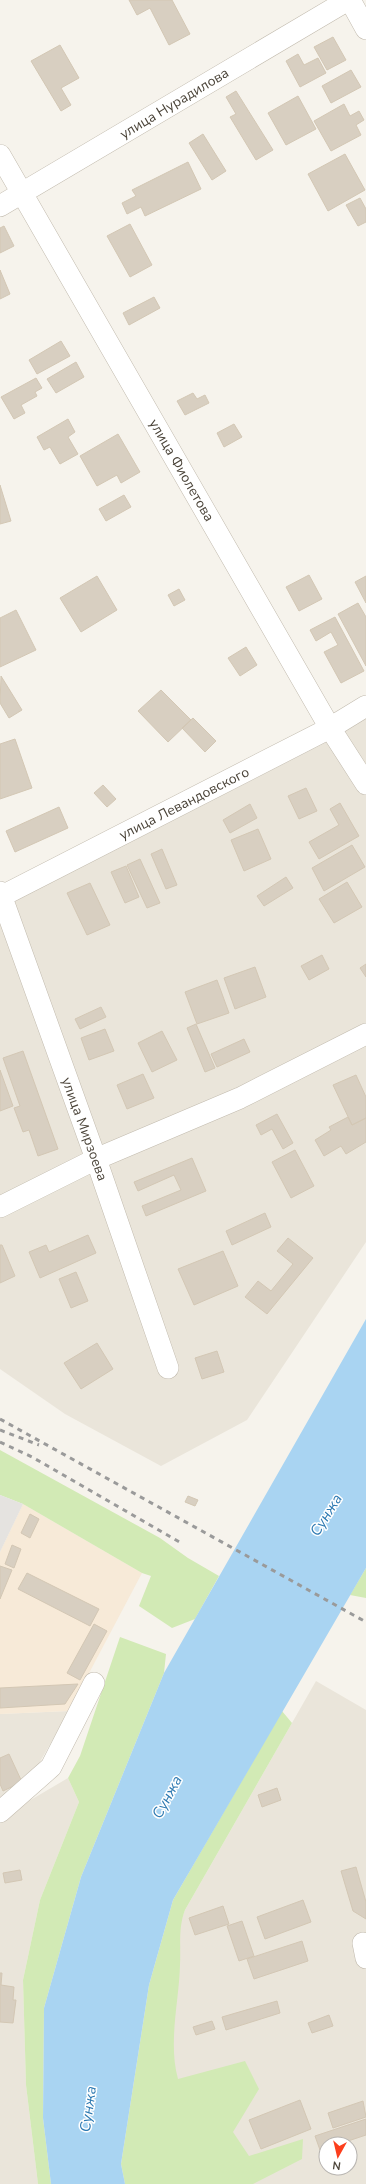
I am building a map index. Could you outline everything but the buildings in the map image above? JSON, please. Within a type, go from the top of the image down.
[{"type":"street","points":[[349,0],[366,29]]},
{"type":"street","name":"улица Нурадилова","points":[[0,206],[349,0]]},
{"type":"street","name":"улица Фиолетова","points":[[0,155],[330,728],[366,784]]},
{"type":"street","name":"улица Левандовского","points":[[0,896],[330,728],[366,706]]},
{"type":"street","name":"улица Мирзоева","points":[[0,896],[96,1159],[168,1368]]},
{"type":"street","points":[[0,1207],[96,1159],[240,1098],[366,1034]]},
{"type":"street","points":[[0,1812],[51,1767],[94,1683]]},
{"type":"shaded area","points":[[366,717],[366,1242],[247,1420],[161,1466],[65,1414],[0,1369],[0,908],[323,744]]},
{"type":"shaded area","points":[[0,1495],[23,1504],[0,1552]]},
{"type":"shaded area","points":[[23,1504],[142,1573],[69,1711],[0,1714],[0,1552]]},
{"type":"shaded area","points":[[316,1681],[366,1710],[366,2184],[155,2184],[156,1987],[185,1910]]},
{"type":"shaded area","points":[[69,1711],[29,1781],[0,1802],[0,1714]]},
{"type":"shaded area","points":[[68,1778],[79,1802],[40,1900],[23,1980],[26,2085],[38,2184],[0,2184],[0,1818]]},
{"type":"green space","points":[[0,1450],[160,1538],[188,1558],[219,1576],[195,1619],[172,1628],[139,1606],[151,1576],[142,1573],[23,1504],[0,1495]]},
{"type":"green space","points":[[366,1568],[366,1598],[350,1595]]},
{"type":"green space","points":[[120,1637],[166,1654],[164,1673],[81,1877],[44,2008],[43,2118],[51,2184],[38,2184],[26,2085],[23,1980],[40,1900],[79,1802],[68,1778],[80,1756]]},
{"type":"green space","points":[[282,1711],[292,1723],[185,1910],[181,1924],[180,1965],[174,2051],[178,2079],[245,2061],[259,2089],[233,2132],[249,2156],[303,2139],[302,2159],[253,2184],[125,2184],[121,2164],[149,1985],[173,1900]]},
{"type":"water","name":"Сунжа","points":[[366,1319],[366,1568],[173,1900],[149,1985],[121,2164],[125,2184],[51,2184],[43,2118],[44,2008],[81,1877],[164,1673]]},
{"type":"railway","points":[[0,1419],[366,1622]]},
{"type":"railway","points":[[0,1430],[39,1445]]},
{"type":"railway","points":[[0,1442],[32,1457],[183,1544]]}]
